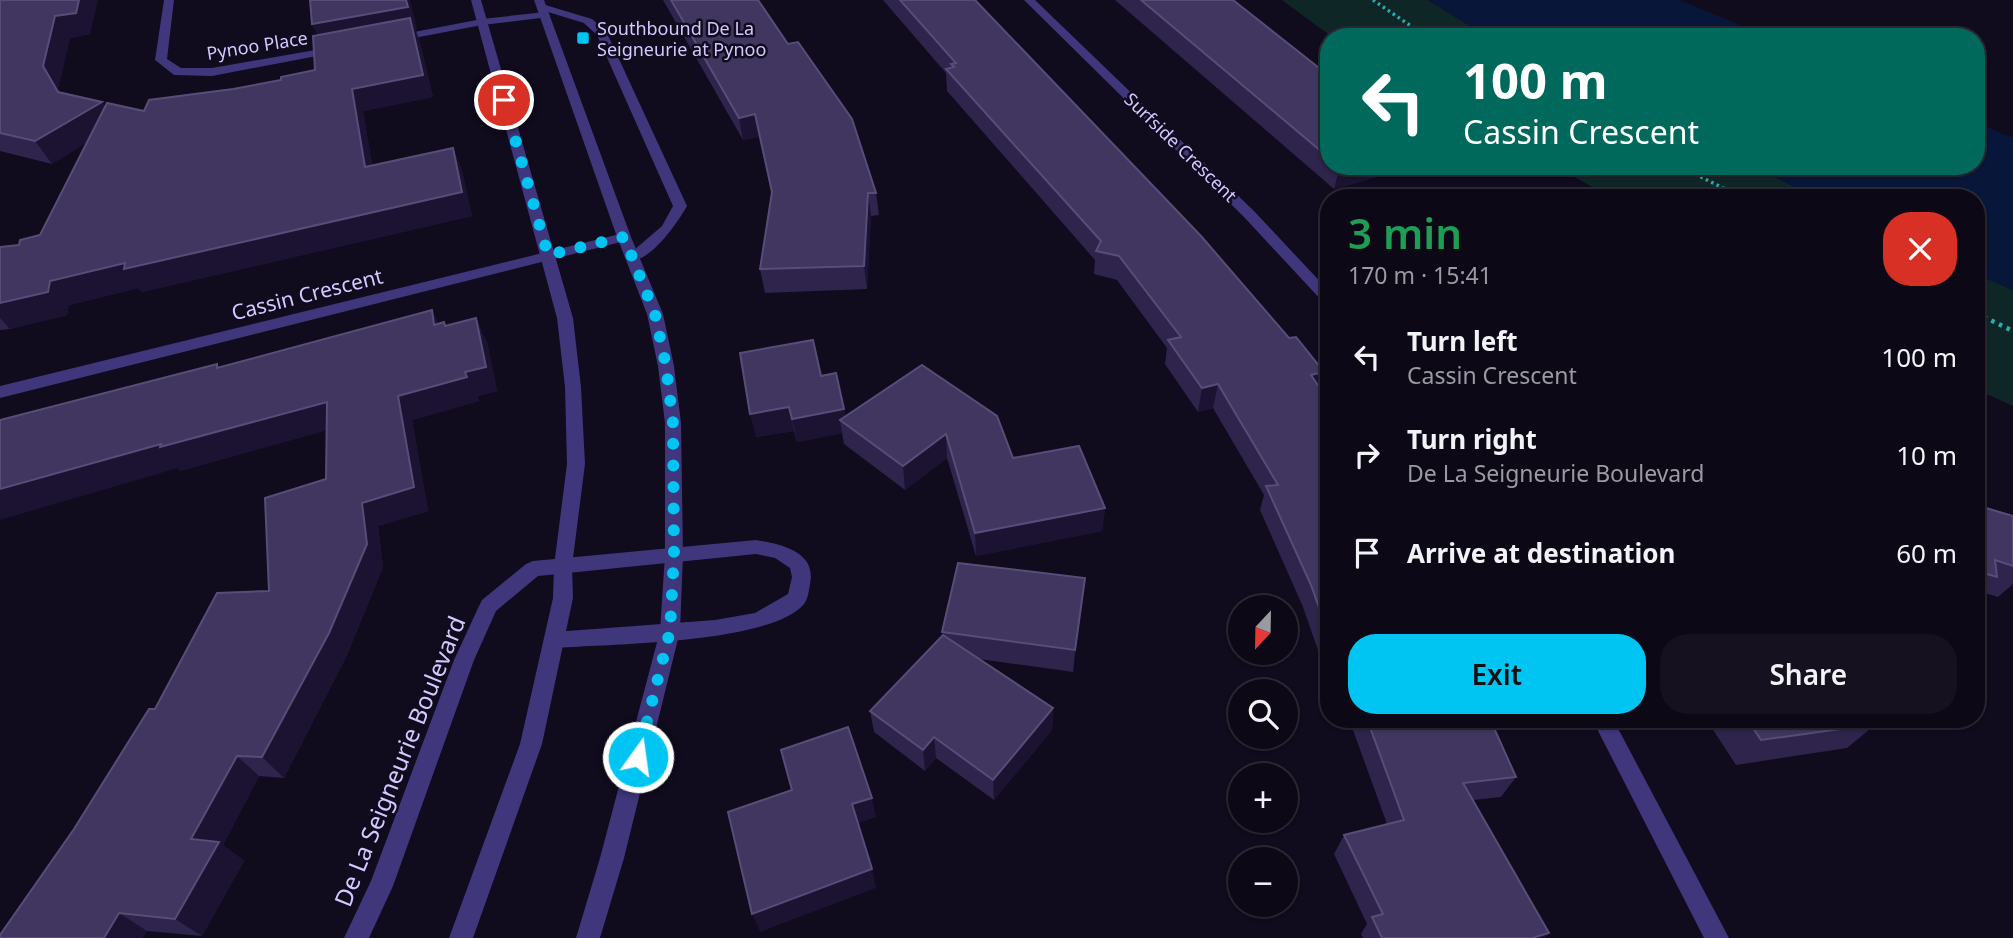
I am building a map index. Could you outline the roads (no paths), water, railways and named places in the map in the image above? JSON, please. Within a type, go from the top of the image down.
[{"type":"street","name":"Pynoo Place","points":[[169,0],[161,60],[178,72],[212,72],[347,47]]},
{"type":"street","points":[[461,938],[531,744],[563,598],[576,464],[573,387],[565,317],[476,0]]},
{"type":"street","name":"Surfside Crescent","points":[[1029,0],[1249,214],[1320,290]]},
{"type":"street","points":[[542,7],[624,237],[655,314],[666,366],[673,423],[674,555],[670,631],[612,858],[588,938]]},
{"type":"street","points":[[374,42],[482,22],[542,7],[588,22],[602,33],[680,206],[668,228],[633,257]]},
{"type":"street","name":"Cassin Crescent","points":[[0,392],[624,237]]},
{"type":"street","name":"De La Seigneurie Boulevard","points":[[356,938],[381,886],[464,660],[489,606],[533,569],[756,547],[780,551],[799,564],[802,577],[797,598],[783,609],[758,621],[554,640]]},
{"type":"street","points":[[1607,728],[1717,938]]},
{"type":"water","points":[[1428,0],[1680,0],[1747,28],[1473,28]]},
{"type":"water","points":[[1985,126],[2013,138],[2013,290],[1985,278],[1985,189],[1799,189],[1771,175],[1985,175]]},
{"type":"place","name":"Southbound De La Seigneurie at Pynoo","points":[[583,38]]}]
